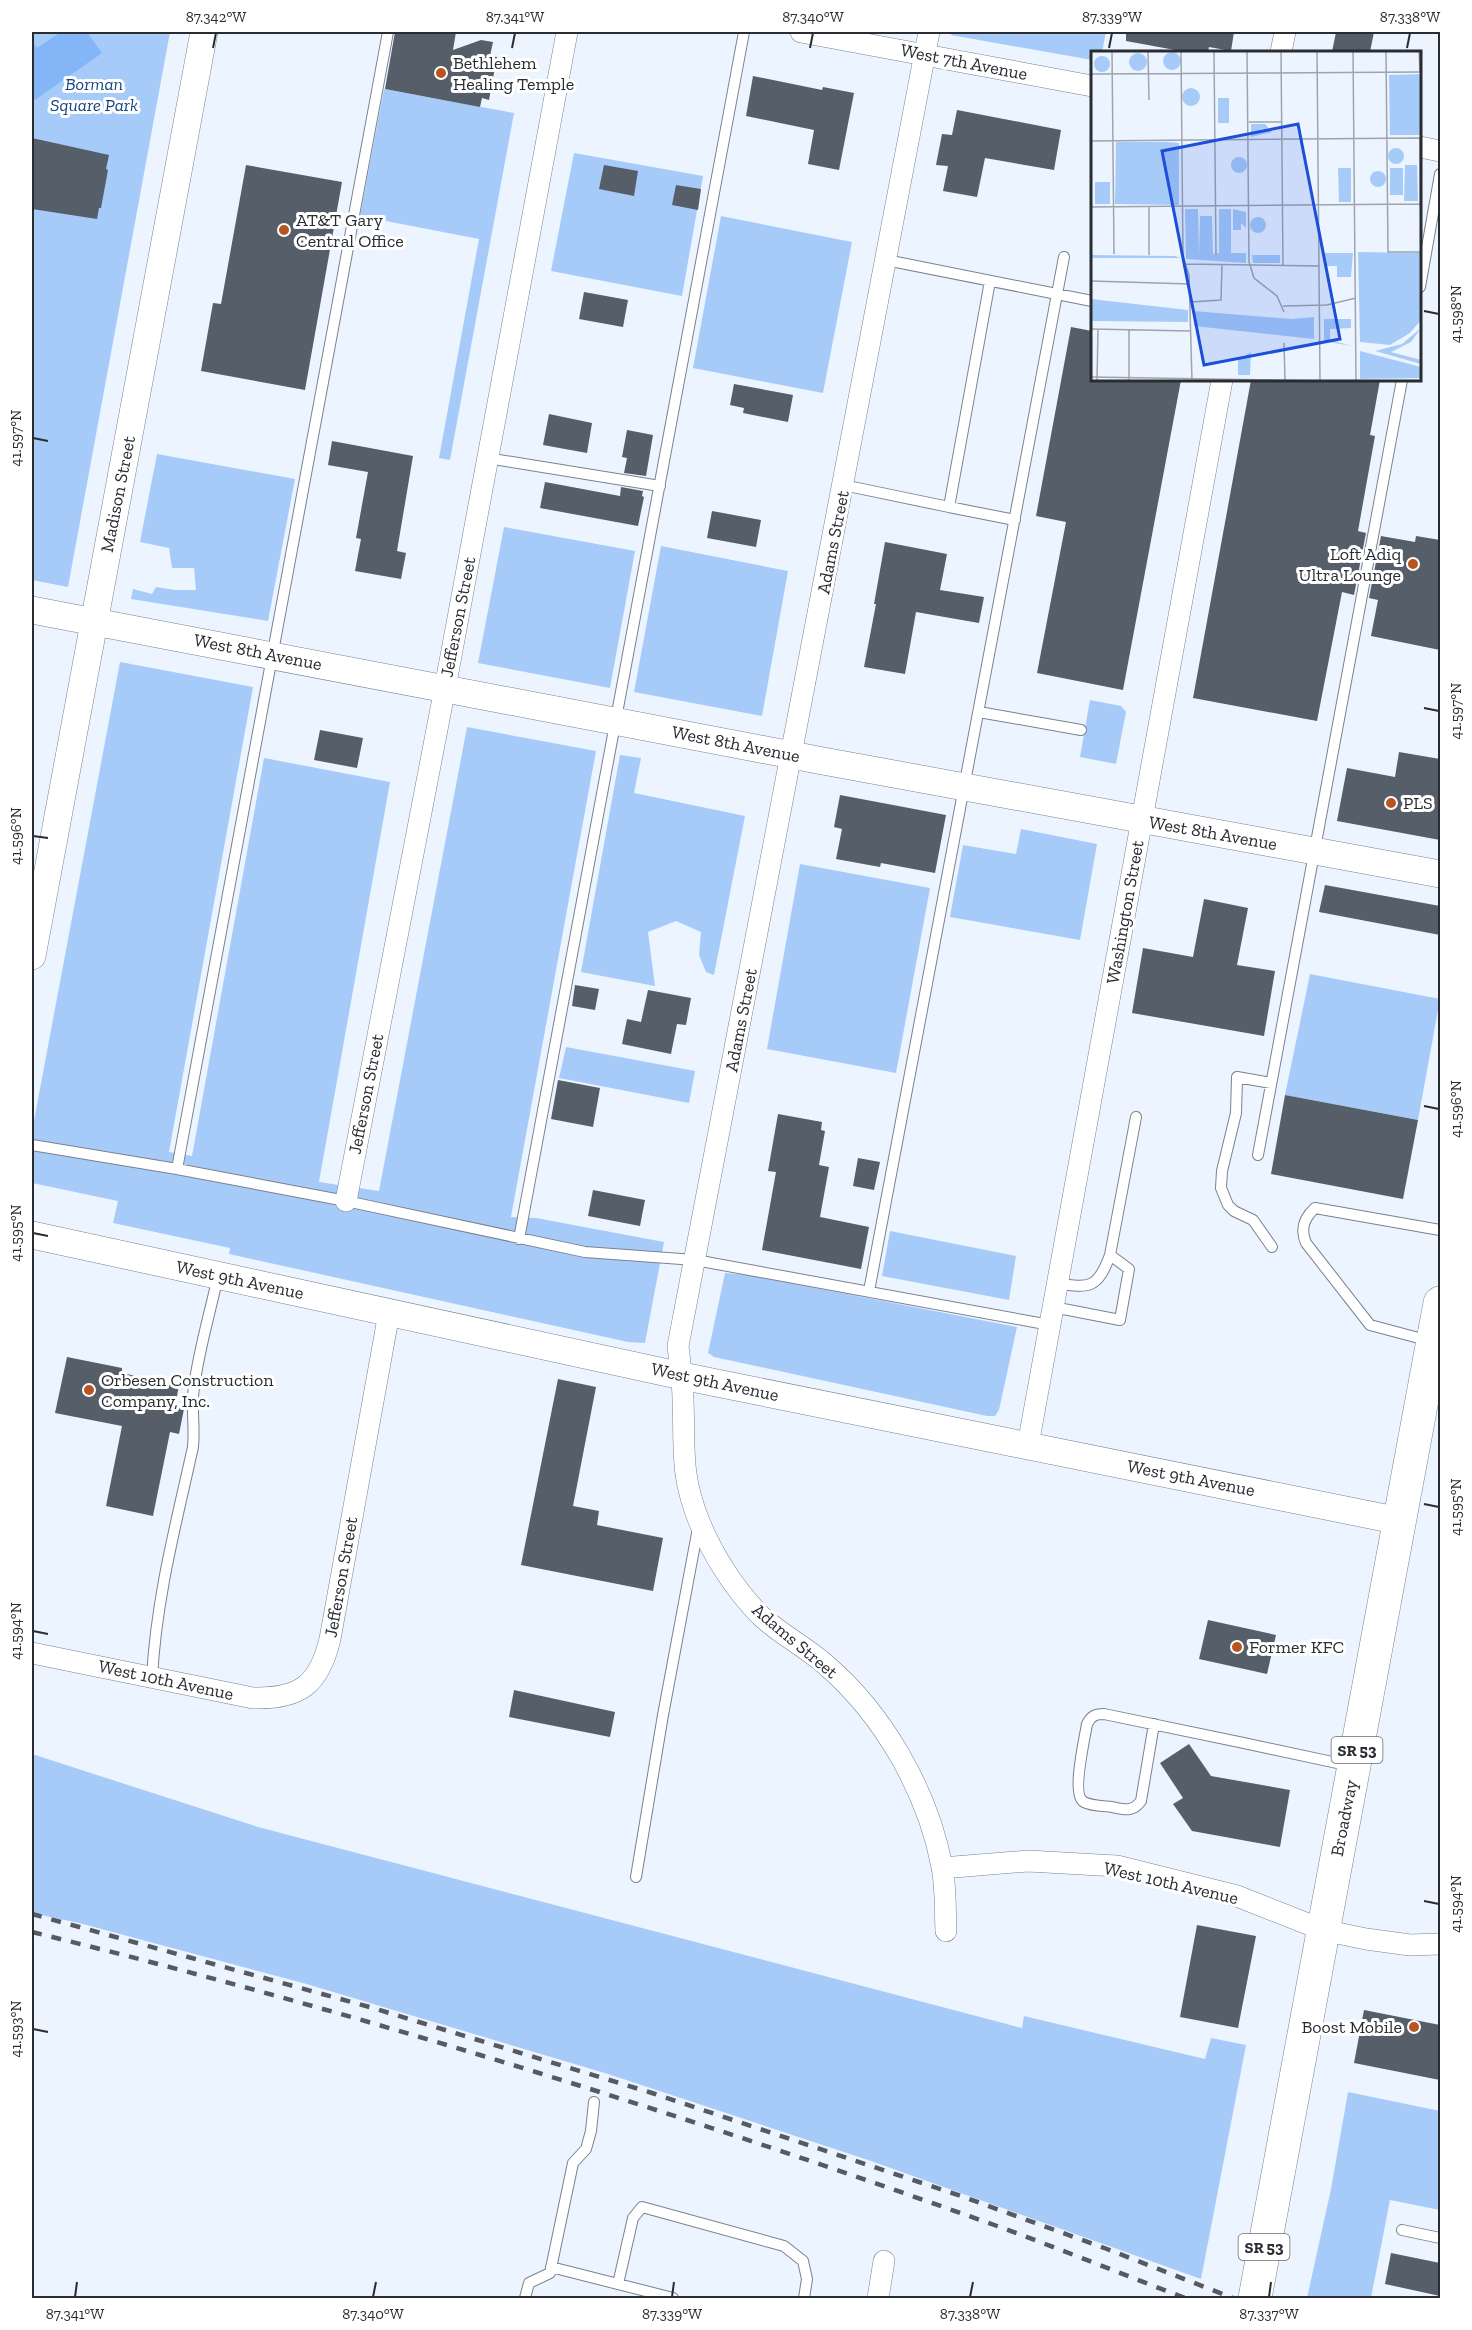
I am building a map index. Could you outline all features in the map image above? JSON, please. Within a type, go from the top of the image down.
[{"type":"main road","name":"Broadway","points":[[1254,2298],[1440,1303]]},
{"type":"street","name":"Madison Street","points":[[32,956],[204,32]]},
{"type":"street","name":"Jefferson Street","points":[[346,1201],[445,688],[567,32]]},
{"type":"street","name":"West 7th Avenue","points":[[801,32],[1091,86]]},
{"type":"street","name":"Adams Street","points":[[929,32],[678,1346],[682,1376],[685,1477],[699,1522],[737,1588],[762,1616],[832,1670],[864,1703],[898,1753],[916,1788],[930,1824],[942,1868],[946,1931]]},
{"type":"street","points":[[1281,51],[1285,32]]},
{"type":"street","points":[[1421,147],[1440,151]]},
{"type":"street","name":"Washington Street","points":[[1028,1445],[1222,381]]},
{"type":"street","name":"West 8th Avenue","points":[[32,610],[792,755],[1440,874]]},
{"type":"street","name":"West 9th Avenue","points":[[32,1235],[682,1376],[1400,1521]]},
{"type":"street","name":"Jefferson Street","points":[[300,1690],[313,1681],[321,1669],[328,1646],[389,1312]]},
{"type":"street","name":"West 10th Avenue","points":[[32,1653],[253,1698],[285,1697],[300,1690]]},
{"type":"street","name":"West 10th Avenue","points":[[942,1868],[1028,1861],[1118,1866],[1237,1896],[1323,1930],[1410,1945],[1440,1944]]},
{"type":"street","points":[[878,2298],[884,2261]]},
{"type":"lane","points":[[177,1169],[388,32]]},
{"type":"lane","points":[[519,1239],[744,32]]},
{"type":"lane","points":[[1421,276],[1440,174]]},
{"type":"lane","points":[[868,1291],[1064,256]]},
{"type":"lane","points":[[886,260],[1091,301]]},
{"type":"lane","points":[[949,507],[990,281]]},
{"type":"lane","points":[[1258,1155],[1402,381]]},
{"type":"lane","points":[[488,458],[660,486]]},
{"type":"lane","points":[[843,485],[1015,520]]},
{"type":"lane","points":[[979,712],[1081,730]]},
{"type":"lane","points":[[1271,1083],[1237,1077],[1236,1113],[1221,1180],[1223,1196],[1228,1205],[1234,1211],[1253,1220],[1272,1247]]},
{"type":"lane","points":[[1057,1283],[1080,1287],[1091,1286],[1105,1271],[1136,1117]]},
{"type":"lane","points":[[32,1144],[346,1201],[585,1252],[695,1260],[868,1291],[1051,1316],[1120,1320],[1129,1269],[1110,1255]]},
{"type":"lane","points":[[1434,1342],[1370,1325],[1306,1243],[1303,1227],[1305,1220],[1315,1208],[1440,1230]]},
{"type":"lane","points":[[152,1678],[155,1628],[160,1596],[193,1447],[194,1388],[218,1276]]},
{"type":"lane","points":[[636,1877],[699,1522]]},
{"type":"lane","points":[[1154,1724],[1142,1801],[1136,1808],[1126,1810],[1083,1802],[1078,1797],[1078,1785],[1087,1724],[1096,1714],[1154,1724],[1354,1767]]},
{"type":"lane","points":[[525,2298],[529,2283],[550,2273],[573,2163],[586,2149],[591,2131],[594,2102]]},
{"type":"lane","points":[[618,2284],[633,2218],[642,2207],[784,2246],[803,2261],[807,2278],[804,2298]]},
{"type":"lane","points":[[1402,2230],[1440,2238]]},
{"type":"lane","points":[[551,2267],[673,2298]]},
{"type":"green space","name":"Borman Square Park","points":[[32,32],[170,32],[68,587],[32,580]]},
{"type":"green space","points":[[952,32],[1106,32],[1102,51],[1091,51],[1091,60],[951,35]]},
{"type":"green space","points":[[384,89],[514,113],[450,460],[439,458],[479,239],[360,216]]},
{"type":"green space","points":[[574,153],[703,176],[682,296],[551,271]]},
{"type":"green space","points":[[721,216],[852,242],[823,393],[693,368]]},
{"type":"green space","points":[[157,454],[295,479],[268,621],[131,599],[133,589],[152,594],[156,587],[196,590],[194,568],[172,568],[169,548],[140,542]]},
{"type":"green space","points":[[504,527],[635,551],[610,688],[478,663]]},
{"type":"green space","points":[[661,546],[788,571],[762,716],[634,692]]},
{"type":"green space","points":[[120,662],[253,687],[169,1152],[192,1156],[264,758],[390,782],[319,1182],[379,1191],[467,727],[596,751],[511,1217],[536,1218],[664,1242],[645,1343],[628,1342],[229,1254],[230,1248],[113,1223],[118,1201],[32,1183],[33,1126]]},
{"type":"green space","points":[[1090,700],[1121,706],[1126,712],[1116,764],[1080,757]]},
{"type":"green space","points":[[620,755],[641,758],[634,793],[745,816],[714,975],[706,972],[699,955],[701,932],[676,921],[648,932],[655,986],[581,972]]},
{"type":"green space","points":[[1021,829],[1097,844],[1080,940],[950,917],[963,845],[1016,854]]},
{"type":"green space","points":[[800,864],[930,888],[896,1073],[767,1049]]},
{"type":"green space","points":[[1310,974],[1440,999],[1418,1120],[1285,1095]]},
{"type":"green space","points":[[566,1047],[695,1071],[689,1103],[559,1078]]},
{"type":"green space","points":[[890,1231],[1016,1256],[1009,1300],[882,1276]]},
{"type":"green space","points":[[725,1273],[749,1275],[1017,1327],[999,1410],[995,1416],[987,1416],[714,1357],[708,1353]]},
{"type":"green space","points":[[32,1754],[258,1827],[1022,2028],[1024,2016],[1205,2059],[1211,2038],[1246,2045],[1201,2279],[871,2161],[608,2074],[303,1983],[79,1923],[32,1913]]},
{"type":"green space","points":[[1348,2092],[1440,2111],[1440,2210],[1390,2200],[1371,2298],[1307,2298],[1331,2189]]},
{"type":"shaded area","points":[[61,32],[87,32],[102,53],[32,102],[32,41],[37,48]]},
{"type":"building","name":"Bethlehem Healing Temple","points":[[395,32],[456,32],[453,50],[481,40],[493,42],[490,56],[497,57],[489,100],[482,98],[480,107],[385,89]]},
{"type":"building","points":[[1126,32],[1234,32],[1231,51],[1209,47],[1208,51],[1181,51],[1126,41]]},
{"type":"building","points":[[1336,32],[1374,32],[1370,51],[1332,51]]},
{"type":"building","points":[[753,76],[822,90],[823,87],[854,93],[839,170],[808,164],[814,130],[746,116]]},
{"type":"building","points":[[957,110],[1061,130],[1054,170],[985,158],[977,197],[943,191],[948,166],[936,165],[942,134],[952,135]]},
{"type":"building","points":[[32,138],[109,155],[101,208],[99,208],[97,219],[32,209]]},
{"type":"building","name":"AT&T Gary Central Office","points":[[246,165],[342,182],[305,390],[201,371],[213,303],[221,304]]},
{"type":"building","points":[[604,165],[638,171],[634,196],[599,189]]},
{"type":"building","points":[[676,185],[701,189],[698,210],[672,205]]},
{"type":"building","points":[[584,292],[628,300],[623,327],[579,319]]},
{"type":"building","points":[[1071,327],[1091,331],[1091,381],[1181,381],[1123,690],[1037,673],[1066,522],[1036,516]]},
{"type":"building","points":[[1251,381],[1380,381],[1370,435],[1375,436],[1358,531],[1366,533],[1354,595],[1342,592],[1317,721],[1193,698]]},
{"type":"building","points":[[734,384],[793,395],[788,422],[743,413],[744,408],[730,405]]},
{"type":"building","points":[[549,414],[592,423],[587,453],[543,445]]},
{"type":"building","points":[[627,430],[653,435],[646,476],[624,473],[627,458],[622,457]]},
{"type":"building","points":[[332,441],[413,456],[397,551],[406,553],[401,579],[355,571],[361,539],[356,538],[368,472],[328,465]]},
{"type":"building","points":[[545,482],[620,496],[621,487],[643,491],[642,496],[644,497],[638,526],[540,508]]},
{"type":"building","points":[[712,511],[761,520],[756,547],[707,538]]},
{"type":"building","points":[[1381,536],[1415,542],[1416,536],[1440,540],[1440,650],[1371,636],[1378,600],[1369,598]]},
{"type":"building","points":[[885,542],[947,554],[940,590],[984,597],[979,623],[916,612],[905,674],[864,667]]},
{"type":"building","points":[[320,730],[363,738],[357,768],[314,760]]},
{"type":"building","name":"PLS","points":[[1399,752],[1440,759],[1440,840],[1337,821],[1347,768],[1395,777]]},
{"type":"building","points":[[840,795],[946,815],[935,873],[881,863],[880,867],[836,859],[842,829],[834,827]]},
{"type":"building","points":[[1325,885],[1440,906],[1440,935],[1319,912]]},
{"type":"building","points":[[1204,899],[1248,908],[1237,965],[1275,971],[1264,1036],[1132,1013],[1143,948],[1193,957]]},
{"type":"building","points":[[575,985],[599,989],[595,1010],[572,1006]]},
{"type":"building","points":[[648,990],[691,998],[686,1025],[677,1024],[671,1054],[622,1044],[627,1019],[641,1022]]},
{"type":"building","points":[[558,1080],[600,1088],[593,1127],[551,1119]]},
{"type":"building","points":[[1285,1095],[1418,1120],[1403,1199],[1271,1174]]},
{"type":"building","points":[[778,1114],[822,1122],[821,1130],[825,1131],[819,1165],[829,1167],[820,1217],[869,1227],[861,1269],[762,1250],[776,1172],[768,1171]]},
{"type":"building","points":[[858,1158],[880,1162],[874,1190],[853,1186]]},
{"type":"building","points":[[593,1190],[645,1200],[640,1226],[588,1216]]},
{"type":"building","points":[[67,1357],[122,1368],[122,1373],[179,1385],[175,1407],[184,1409],[179,1434],[170,1432],[153,1516],[106,1506],[122,1426],[55,1413]]},
{"type":"building","points":[[558,1379],[596,1387],[573,1506],[599,1511],[597,1525],[663,1538],[653,1591],[521,1565]]},
{"type":"building","name":"Former KFC","points":[[1208,1620],[1276,1635],[1267,1674],[1199,1659]]},
{"type":"building","points":[[514,1690],[615,1712],[610,1737],[509,1717]]},
{"type":"building","points":[[1189,1744],[1211,1776],[1290,1790],[1280,1847],[1192,1831],[1173,1804],[1183,1798],[1160,1763]]},
{"type":"building","points":[[1197,1925],[1256,1936],[1238,2028],[1180,2017]]},
{"type":"building","points":[[1364,2010],[1440,2025],[1440,2080],[1354,2063]]},
{"type":"building","points":[[1391,2253],[1440,2263],[1440,2296],[1385,2284]]},
{"type":"railway","points":[[32,1914],[373,2008],[652,2093],[961,2196],[1233,2298]]},
{"type":"railway","points":[[32,1932],[397,2030],[639,2104],[997,2226],[1185,2298]]},
{"type":"place","name":"Bethlehem Healing Temple","points":[[441,73]]},
{"type":"place","name":"AT&T Gary Central Office","points":[[284,230]]},
{"type":"place","name":"Loft Adiq Ultra Lounge","points":[[1413,564]]},
{"type":"place","name":"PLS","points":[[1391,803]]},
{"type":"place","name":"Orbesen Construction Company, Inc.","points":[[89,1390]]},
{"type":"place","name":"Former KFC","points":[[1237,1647]]},
{"type":"place","name":"Boost Mobile","points":[[1414,2027]]}]
